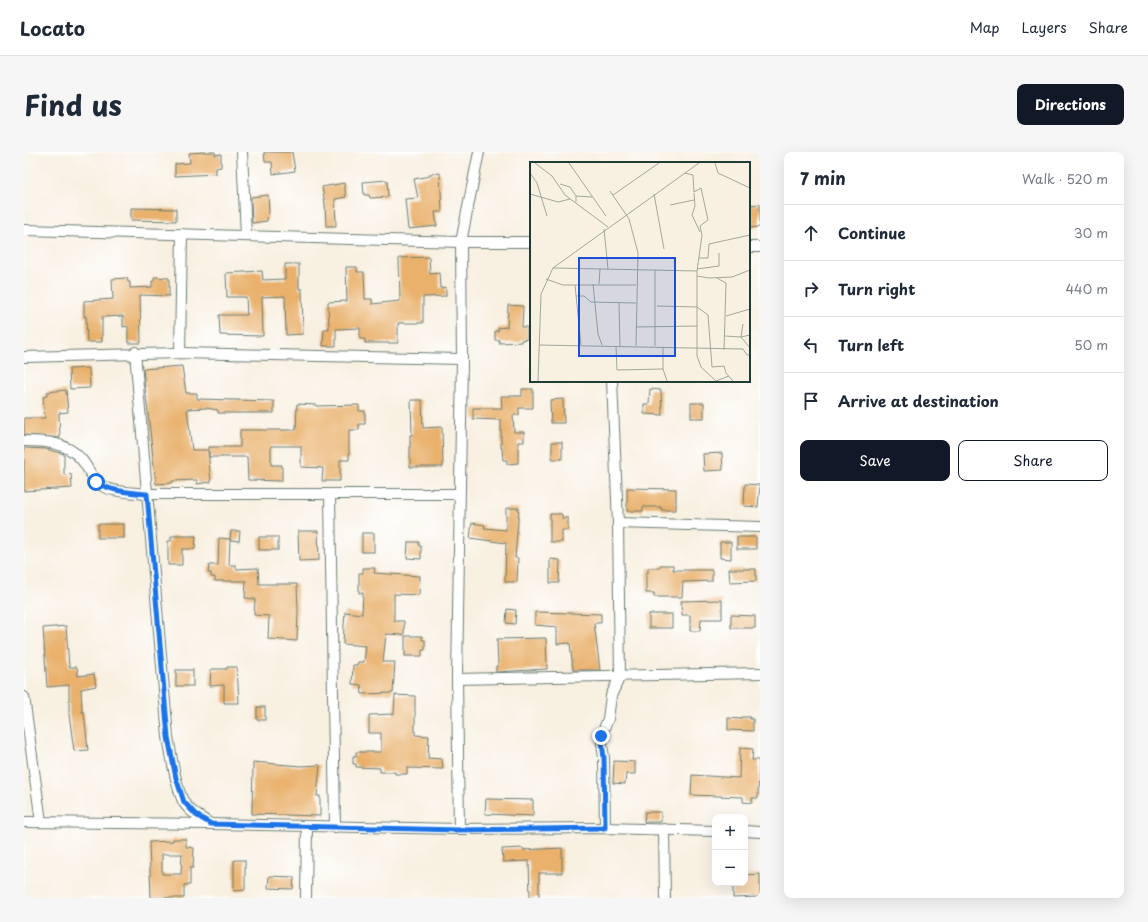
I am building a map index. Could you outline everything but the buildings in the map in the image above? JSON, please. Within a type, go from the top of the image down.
[{"type":"street","points":[[242,152],[246,236]]},
{"type":"street","points":[[459,830],[457,679],[462,359],[461,242],[479,152]]},
{"type":"street","points":[[24,230],[461,242],[530,242]]},
{"type":"street","points":[[180,353],[182,234]]},
{"type":"street","points":[[24,357],[135,352],[462,359]]},
{"type":"street","points":[[135,352],[168,737],[176,778],[184,802],[196,815],[211,824]]},
{"type":"street","points":[[605,828],[604,758],[601,736],[608,719],[610,696],[620,676],[618,523],[612,382]]},
{"type":"street","points":[[24,441],[41,441],[62,445],[80,458],[96,482],[105,488],[147,494],[459,494]]},
{"type":"street","points":[[330,494],[335,827]]},
{"type":"street","points":[[618,523],[760,527]]},
{"type":"street","points":[[457,679],[760,673]]},
{"type":"street","points":[[24,697],[41,822]]},
{"type":"street","points":[[24,822],[211,824],[459,830],[605,828],[712,830]]},
{"type":"street","points":[[306,898],[307,826]]},
{"type":"street","points":[[664,829],[665,898]]},
{"type":"street","points":[[748,831],[760,832]]},
{"type":"route","points":[[96,482],[105,488],[147,494],[168,737],[176,778],[184,802],[196,815],[211,824],[459,830],[605,828],[604,758],[601,736]]}]
